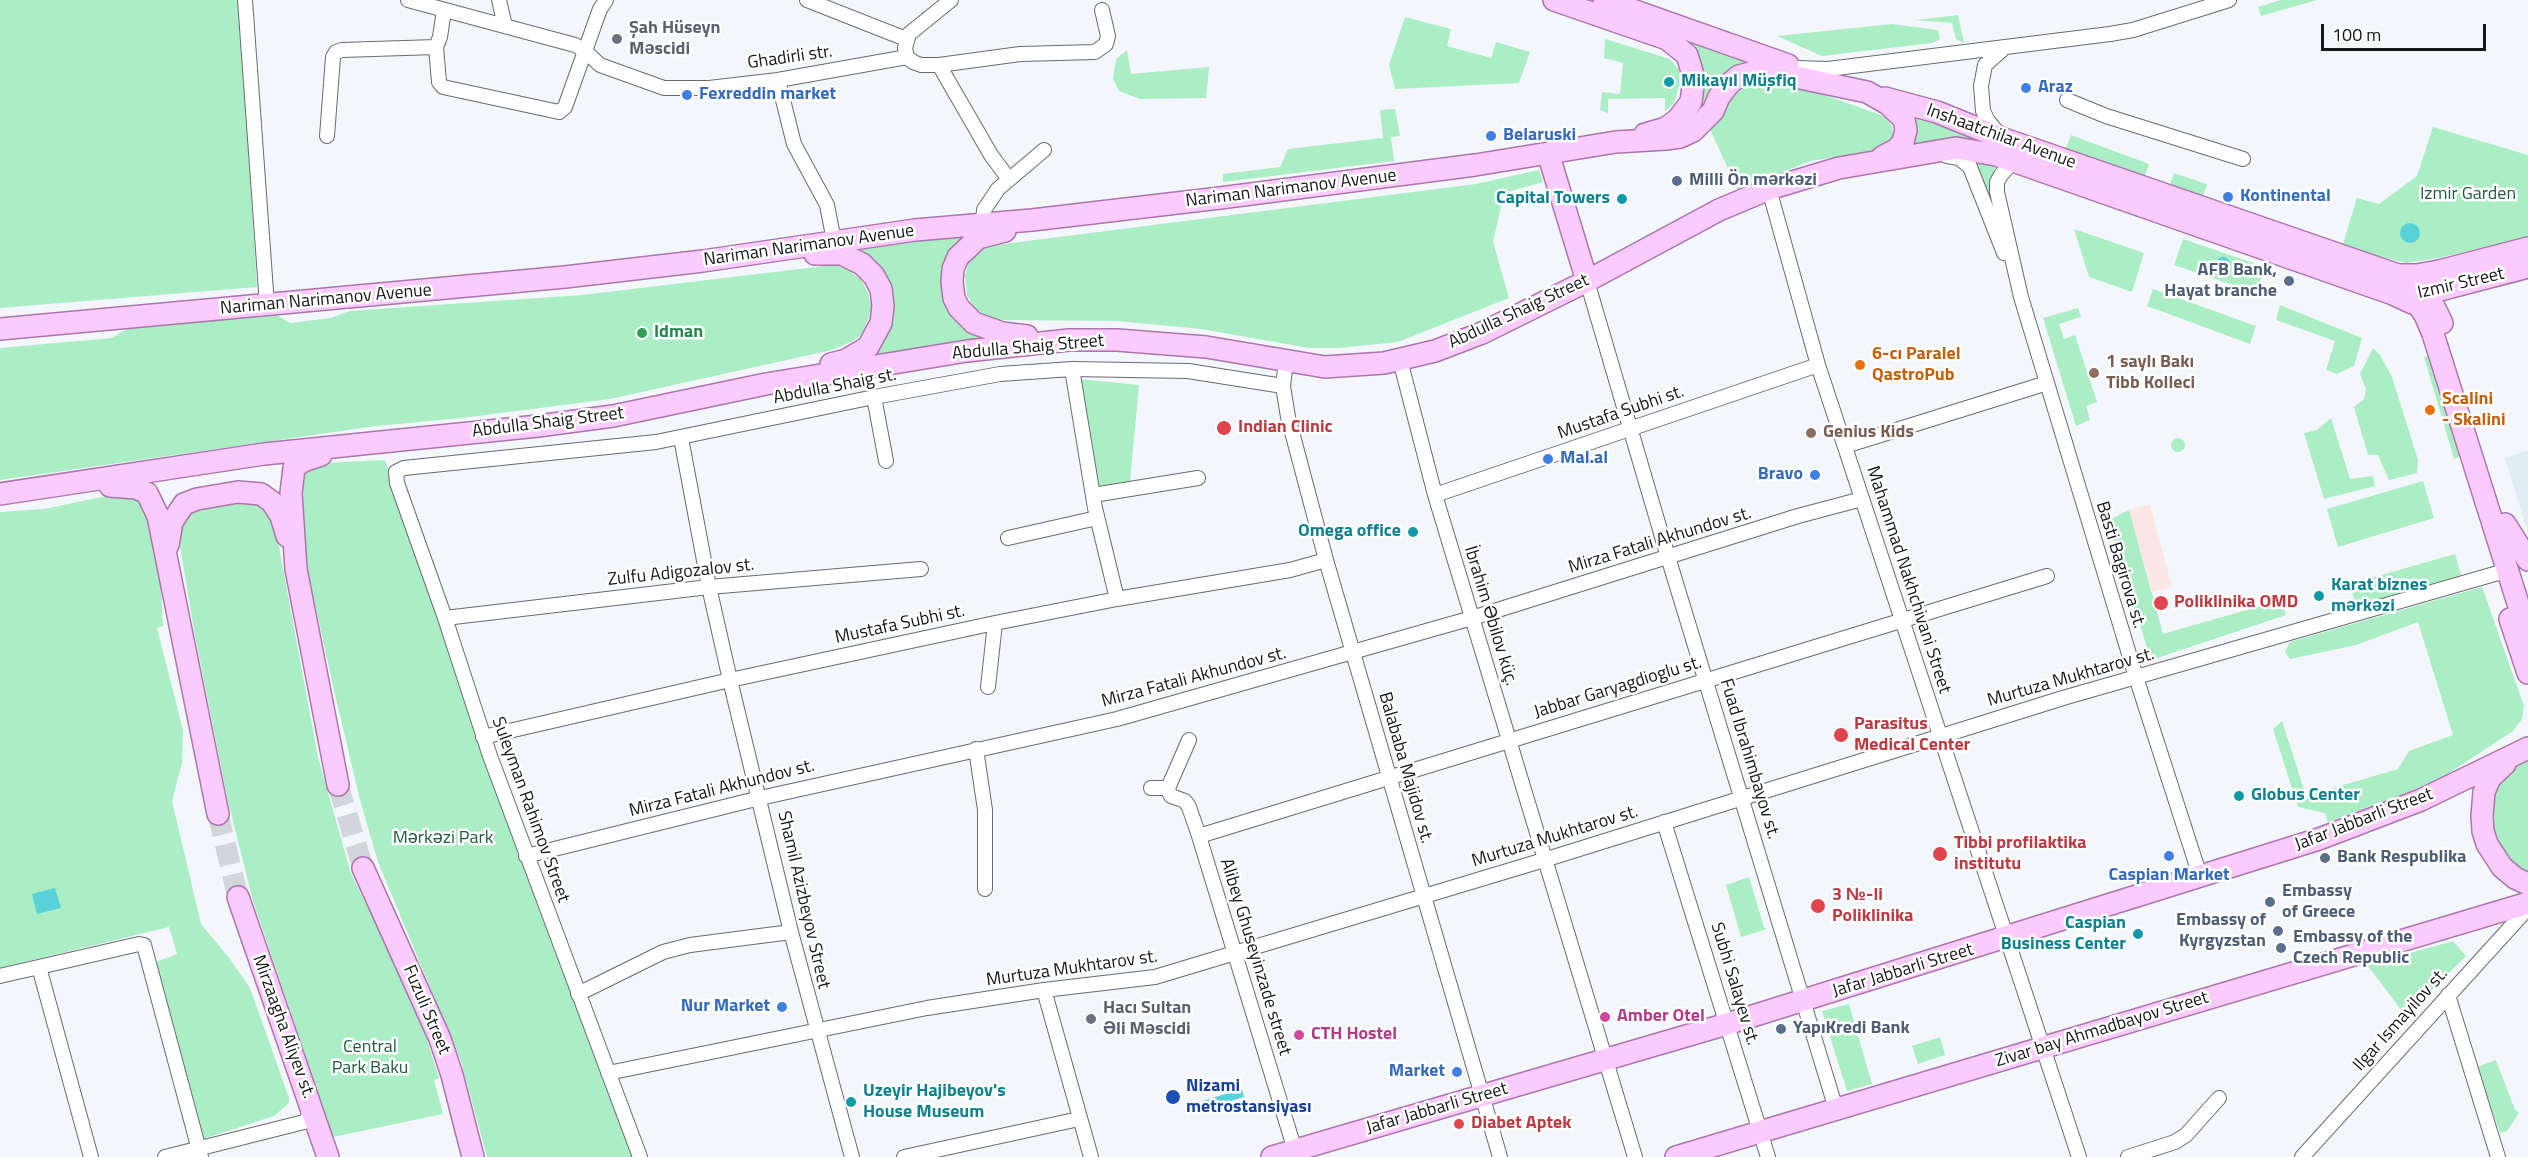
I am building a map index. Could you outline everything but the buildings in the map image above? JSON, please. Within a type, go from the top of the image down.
[{"type":"main road","points":[[1554,0],[1667,39],[1682,49],[1692,64],[1694,78],[1691,102],[1678,119],[1666,128],[1616,142]]},
{"type":"main road","name":"Inshaatchilar Avenue","points":[[1604,0],[1868,93],[1937,112],[2395,284]]},
{"type":"main road","points":[[1616,142],[1666,139],[1680,137],[1693,131],[1713,111],[1729,84],[1739,76],[1762,70],[1868,93],[1898,111],[1904,119],[1906,130],[1903,142],[1897,149],[1869,163]]},
{"type":"main road","name":"Nariman Narimanov Avenue","points":[[0,329],[565,277],[703,261],[834,241],[1032,220],[1413,173],[1616,142]]},
{"type":"main road","name":"Abdulla Shaig Street","points":[[0,494],[228,459],[613,416],[766,384],[967,351],[1069,340],[1176,344],[1286,361],[1343,367],[1400,360],[1435,351],[1482,333],[1587,281],[1719,210],[1812,174],[1956,148],[1996,155],[2019,163]]},
{"type":"main road","points":[[1548,153],[1587,281]]},
{"type":"main road","name":"Inshaatchilar Avenue","points":[[2019,163],[2395,284]]},
{"type":"main road","points":[[1032,220],[1005,231],[978,238],[967,246],[958,257],[953,269],[954,298],[966,317],[985,329],[1069,340]]},
{"type":"main road","name":"Izmir Street","points":[[2395,284],[2416,275],[2528,248]]},
{"type":"main road","points":[[703,261],[842,254],[862,264],[877,282],[883,306],[881,323],[868,347],[846,360],[766,384]]},
{"type":"main road","name":"Izmir Street","points":[[2433,302],[2450,288],[2528,267]]},
{"type":"main road","points":[[2395,284],[2420,286],[2433,302],[2499,526]]},
{"type":"main road","points":[[2395,284],[2426,315],[2512,563],[2528,635]]},
{"type":"main road","points":[[296,569],[291,493],[294,468],[303,460],[359,444]]},
{"type":"main road","points":[[56,487],[121,486],[136,488],[147,493],[158,516],[218,814]]},
{"type":"main road","points":[[174,598],[168,546],[170,530],[179,509],[197,499],[238,492],[255,492],[267,497],[280,516],[296,569],[338,785]]},
{"type":"main road","points":[[2512,563],[2528,594]]},
{"type":"main road","points":[[2512,563],[2503,597],[2528,673]]},
{"type":"main road","points":[[2526,748],[2490,778],[2484,792],[2482,816],[2487,844],[2493,856],[2512,876],[2528,884]]},
{"type":"main road","name":"Jafar Jabbarli Street","points":[[1272,1157],[1296,1154],[1482,1096],[1728,1024],[2008,938],[2371,821],[2451,787],[2526,748]]},
{"type":"main road","name":"Fuzuli Street","points":[[363,868],[440,1039],[452,1075],[473,1157]]},
{"type":"main road","name":"Mirzaagha Aliyev st.","points":[[238,897],[328,1157]]},
{"type":"main road","name":"Zivar bay Ahmadbayov Street","points":[[1676,1157],[2528,903]]},
{"type":"street","points":[[245,0],[267,305]]},
{"type":"street","name":"Ghadirli str.","points":[[408,0],[574,45],[585,51],[600,65],[664,88],[709,88],[778,80],[907,57]]},
{"type":"street","points":[[499,0],[505,26]]},
{"type":"street","points":[[444,10],[440,37],[435,47],[439,82],[443,87],[559,112],[565,107],[606,0]]},
{"type":"street","points":[[807,0],[906,39]]},
{"type":"street","points":[[951,0],[915,28],[906,39],[907,57],[921,65],[939,65],[1010,55],[1095,51],[1106,44],[1108,36],[1102,10]]},
{"type":"street","points":[[1797,68],[1828,69],[2133,30],[2229,0]]},
{"type":"street","points":[[2004,139],[1988,121],[1983,111],[1980,86],[1985,65],[1992,57],[2009,46]]},
{"type":"street","points":[[327,136],[333,57],[336,52],[435,47]]},
{"type":"street","points":[[939,65],[980,136],[1008,178]]},
{"type":"street","points":[[778,80],[794,144],[827,205],[834,241]]},
{"type":"street","points":[[2067,100],[2106,116],[2243,159]]},
{"type":"street","points":[[982,224],[984,210],[989,201],[1008,178],[1044,150]]},
{"type":"street","name":"Basti Bagirova st.","points":[[1918,154],[1959,158],[1970,167],[2021,297]]},
{"type":"street","name":"Basti Bagirova st.","points":[[2019,163],[2009,165],[2001,175],[1997,192],[2021,297],[2136,677],[2200,876]]},
{"type":"street","name":"Mahammad Nakhchivani Street","points":[[1769,189],[1818,365],[2079,1157]]},
{"type":"street","name":"Fuad Ibrahimbayov st.","points":[[1587,281],[1668,557],[1836,1109]]},
{"type":"street","name":"İbrahim Əbilov küç.","points":[[1400,360],[1435,495],[1635,1157]]},
{"type":"street","name":"Balababa Majidov st.","points":[[1286,361],[1283,386],[1288,417],[1326,560],[1500,1157]]},
{"type":"street","name":"Mustafa Subhi st.","points":[[1435,495],[1735,391],[1818,365]]},
{"type":"street","points":[[1072,369],[1097,518],[1117,599]]},
{"type":"street","name":"Abdulla Shaig st.","points":[[396,472],[404,468],[589,450],[681,438],[874,397],[1000,374],[1072,369],[1188,371],[1283,386]]},
{"type":"street","points":[[1845,446],[2047,383]]},
{"type":"street","points":[[874,397],[886,461]]},
{"type":"street","name":"Shamil Azizbeyov Street","points":[[681,438],[709,587],[730,680],[816,1030],[852,1157]]},
{"type":"street","name":"Suleyman Rahimov Street","points":[[396,472],[397,483],[445,618],[483,737],[640,1157]]},
{"type":"street","points":[[1093,495],[1198,478]]},
{"type":"street","name":"Mirza Fatali Akhundov st.","points":[[526,856],[760,798],[976,749],[1072,730],[1472,618],[1862,499]]},
{"type":"street","points":[[1008,538],[1097,518]]},
{"type":"street","name":"Mustafa Subhi st.","points":[[483,737],[730,680],[995,623],[1117,599],[1282,572],[1326,560]]},
{"type":"street","name":"Murtuza Mukhtarov st.","points":[[608,1073],[927,1008],[1044,990],[1155,977],[2512,563]]},
{"type":"street","name":"Zulfu Adigozalov st.","points":[[445,618],[709,587],[921,569]]},
{"type":"street","name":"Jabbar Garyagdioglu st.","points":[[1199,836],[2048,576]]},
{"type":"street","points":[[988,687],[995,623]]},
{"type":"street","points":[[1151,788],[1168,789],[1189,740]]},
{"type":"street","points":[[976,749],[985,810],[985,889]]},
{"type":"street","name":"Alibey Ghuseyinzade street","points":[[1168,789],[1171,796],[1185,801],[1189,807],[1296,1154]]},
{"type":"street","name":"Subhi Salayev st.","points":[[1664,822],[1768,1157]]},
{"type":"street","name":"Ilgar Ismayilov st.","points":[[2302,1157],[2528,908]]},
{"type":"street","points":[[578,994],[663,952],[690,945],[791,932]]},
{"type":"street","points":[[0,976],[139,944],[144,945],[200,1153]]},
{"type":"street","points":[[39,967],[91,1157]]},
{"type":"street","points":[[1044,990],[1091,1157]]},
{"type":"street","points":[[2448,995],[2498,1157]]},
{"type":"street","points":[[165,1157],[200,1153],[307,1120],[310,1113],[304,1086]]},
{"type":"street","points":[[2128,1157],[2175,1142],[2186,1135],[2219,1098]]},
{"type":"street","points":[[904,1157],[1079,1119]]},
{"type":"shaded area","points":[[2528,450],[2528,534],[2505,458]]},
{"type":"shaded area","points":[[2150,504],[2172,587],[2152,592],[2129,510]]},
{"type":"green space","points":[[0,0],[239,0],[257,287],[0,308]]},
{"type":"green space","points":[[2281,0],[2317,0],[2261,16],[2258,7]]},
{"type":"green space","points":[[1958,15],[1964,43],[1956,39],[1952,23],[1915,20]]},
{"type":"green space","points":[[1405,17],[1451,29],[1447,46],[1491,58],[1496,42],[1530,52],[1519,83],[1395,89],[1389,65]]},
{"type":"green space","points":[[1892,24],[1938,30],[1940,39],[1932,43],[1822,56],[1777,36]]},
{"type":"green space","points":[[1682,36],[1761,63],[1682,126],[1695,51]]},
{"type":"green space","points":[[1605,39],[1670,59],[1679,70],[1680,83],[1674,103],[1665,111],[1665,98],[1608,99],[1608,113],[1600,110],[1602,92],[1620,94],[1623,63],[1604,58]]},
{"type":"green space","points":[[1127,50],[1131,74],[1209,67],[1206,98],[1140,99],[1119,91],[1113,79],[1116,59]]},
{"type":"green space","points":[[1765,79],[1796,85],[1884,116],[1892,126],[1894,139],[1876,150],[1811,161],[1739,193],[1710,129],[1735,90],[1750,80]]},
{"type":"green space","points":[[1395,109],[1400,136],[1391,137],[1394,161],[1223,182],[1223,174],[1280,167],[1288,149],[1383,138],[1380,110]]},
{"type":"green space","points":[[1911,114],[1980,138],[1946,139],[1913,144],[1917,134],[1917,124]]},
{"type":"green space","name":"Izmir Garden","points":[[2433,127],[2528,155],[2528,237],[2406,263],[2342,247],[2357,198],[2379,204],[2417,176]]},
{"type":"green space","points":[[2071,135],[2149,164],[2143,182],[2064,152]]},
{"type":"green space","points":[[1973,159],[1997,163],[1991,178],[1990,199]]},
{"type":"green space","points":[[1539,170],[1543,182],[1504,193],[1493,242],[1509,298],[1398,342],[1338,348],[1309,348],[1201,329],[1117,321],[999,320],[986,316],[975,308],[967,295],[965,276],[968,265],[976,254],[986,247],[1476,184]]},
{"type":"green space","points":[[2174,173],[2207,184],[2202,199],[2169,187]]},
{"type":"green space","points":[[2074,229],[2144,253],[2132,292],[2089,277]]},
{"type":"green space","points":[[972,231],[958,241],[946,261],[944,277],[991,339],[862,360],[884,337],[892,319],[893,302],[889,282],[880,267],[865,254],[842,246]]},
{"type":"green space","points":[[2183,239],[2265,267],[2256,293],[2174,265]]},
{"type":"green space","points":[[833,265],[846,268],[861,280],[868,292],[871,307],[862,334],[853,341],[832,350],[610,399],[462,418],[376,426],[0,480],[0,348],[112,338],[128,328],[275,314],[290,323],[331,318],[349,311],[582,295]]},
{"type":"green space","points":[[2153,289],[2256,326],[2250,344],[2147,306]]},
{"type":"green space","points":[[2280,305],[2362,338],[2354,366],[2337,374],[2326,370],[2335,341],[2276,320]]},
{"type":"green space","points":[[2078,308],[2081,317],[2059,324],[2064,339],[2075,335],[2097,402],[2086,406],[2090,420],[2076,426],[2043,318]]},
{"type":"green space","points":[[2373,348],[2380,355],[2392,377],[2418,460],[2417,473],[2389,480],[2378,455],[2368,455],[2354,407],[2364,399],[2366,389],[2360,374]]},
{"type":"green space","points":[[2432,355],[2462,456],[2454,459],[2424,357]]},
{"type":"green space","points":[[1079,379],[1139,385],[1130,481],[1094,487]]},
{"type":"green space","points":[[2331,418],[2350,479],[2373,476],[2375,486],[2324,499],[2304,433],[2317,430]]},
{"type":"green space","points":[[2175,438],[2181,438],[2185,445],[2181,452],[2175,452],[2171,448],[2171,442]]},
{"type":"green space","name":"Mərkəzi Park","points":[[385,460],[636,1157],[487,1157],[461,1061],[378,862],[360,800],[333,686],[309,576],[300,511],[301,474],[307,467],[324,463]]},
{"type":"green space","points":[[2423,481],[2434,518],[2338,547],[2327,509]]},
{"type":"green space","points":[[116,494],[134,495],[150,512],[161,585],[163,626],[157,628],[183,730],[182,763],[172,801],[201,924],[250,988],[289,1098],[289,1103],[274,1116],[200,1140],[153,963],[177,954],[169,927],[0,968],[0,512],[44,509]]},
{"type":"green space","name":"Central Park Baku","points":[[248,500],[265,508],[274,520],[318,757],[351,874],[401,974],[426,1036],[439,1078],[434,1080],[443,1114],[333,1137],[253,901],[228,801],[195,636],[179,531],[183,520],[192,510]]},
{"type":"green space","points":[[2129,510],[2163,634],[2281,600],[2286,615],[2151,660],[2107,521]]},
{"type":"green space","points":[[2455,554],[2461,575],[2356,606],[2350,584]]},
{"type":"green space","points":[[2482,587],[2524,706],[2522,719],[2513,731],[2446,775],[2409,792],[2328,822],[2325,813],[2298,807],[2273,729],[2282,721],[2306,796],[2398,769],[2409,751],[2453,735],[2418,622],[2356,645],[2290,659],[2285,652],[2290,642]]},
{"type":"green space","points":[[2528,760],[2528,874],[2506,856],[2495,842],[2491,824],[2492,794],[2509,769]]},
{"type":"green space","points":[[1749,877],[1764,927],[1767,929],[1741,937],[1726,885]]},
{"type":"green space","points":[[2453,941],[2466,956],[2406,1016],[2367,965]]},
{"type":"green space","points":[[1849,1004],[1872,1084],[1847,1091],[1822,1011]]},
{"type":"green space","points":[[1940,1037],[1945,1055],[1918,1064],[1912,1046]]},
{"type":"green space","points":[[2496,1060],[2515,1110],[2519,1113],[2507,1131],[2500,1133],[2477,1067]]},
{"type":"water","points":[[2410,223],[2417,226],[2420,233],[2417,240],[2410,243],[2403,240],[2400,233],[2403,226]]},
{"type":"water","points":[[2223,257],[2228,259],[2230,264],[2228,269],[2223,271],[2218,269],[2216,264],[2218,259]]},
{"type":"water","points":[[55,888],[61,908],[37,914],[32,894]]},
{"type":"water","points":[[1242,1089],[1244,1097],[1204,1109],[1202,1101]]},
{"type":"tunnel","points":[[338,785],[363,868]]},
{"type":"tunnel","points":[[218,814],[238,897]]},
{"type":"place","name":"Şah Hüseyn Məscidi","points":[[617,39]]},
{"type":"place","name":"Mikayıl Müşfiq","points":[[1669,82]]},
{"type":"place","name":"Araz","points":[[2026,88]]},
{"type":"place","name":"Fexreddin market","points":[[687,95]]},
{"type":"place","name":"Belaruski","points":[[1491,136]]},
{"type":"place","name":"Milli Ön mərkəzi","points":[[1677,181]]},
{"type":"place","name":"Kontinental","points":[[2228,197]]},
{"type":"place","name":"Capital Towers","points":[[1622,199]]},
{"type":"place","name":"AFB Bank, Hayat branche","points":[[2289,281]]},
{"type":"place","name":"Idman","points":[[642,333]]},
{"type":"place","name":"6-cı Paralel QastroPub","points":[[1860,365]]},
{"type":"place","name":"1 saylı Bakı Tibb Kolleci","points":[[2094,373]]},
{"type":"place","name":"Scalini - Skalini","points":[[2430,410]]},
{"type":"place","name":"Indian Clinic","points":[[1224,428]]},
{"type":"place","name":"Genius Kids","points":[[1811,433]]},
{"type":"place","name":"Mal.al","points":[[1548,459]]},
{"type":"place","name":"Bravo","points":[[1815,475]]},
{"type":"place","name":"Omega office","points":[[1413,532]]},
{"type":"place","name":"Karat biznes mərkəzi","points":[[2319,596]]},
{"type":"place","name":"Poliklinika OMD","points":[[2161,603]]},
{"type":"place","name":"Parasitus Medical Center","points":[[1841,735]]},
{"type":"place","name":"Globus Center","points":[[2239,796]]},
{"type":"place","name":"Tibbi profilaktika institutu","points":[[1940,854]]},
{"type":"place","name":"Caspian Market","points":[[2169,856]]},
{"type":"place","name":"Bank Respublika","points":[[2325,858]]},
{"type":"place","name":"Embassy of Greece","points":[[2270,902]]},
{"type":"place","name":"3 №-li Poliklinika","points":[[1818,906]]},
{"type":"place","name":"Embassy of Kyrgyzstan","points":[[2278,931]]},
{"type":"place","name":"Caspian Business Center","points":[[2138,934]]},
{"type":"place","name":"Embassy of the Czech Republic","points":[[2281,948]]},
{"type":"place","name":"Nur Market","points":[[782,1007]]},
{"type":"place","name":"Amber Otel","points":[[1605,1017]]},
{"type":"place","name":"Hacı Sultan Əli Məscidi","points":[[1091,1019]]},
{"type":"place","name":"YapıKredi Bank","points":[[1781,1029]]},
{"type":"place","name":"CTH Hostel","points":[[1299,1035]]},
{"type":"place","name":"Market","points":[[1457,1072]]},
{"type":"place","name":"Nizami metrostansiyası","points":[[1173,1097]]},
{"type":"place","name":"Uzeyir Hajibeyov's House Museum","points":[[851,1102]]},
{"type":"place","name":"Diabet Aptek","points":[[1459,1124]]}]
